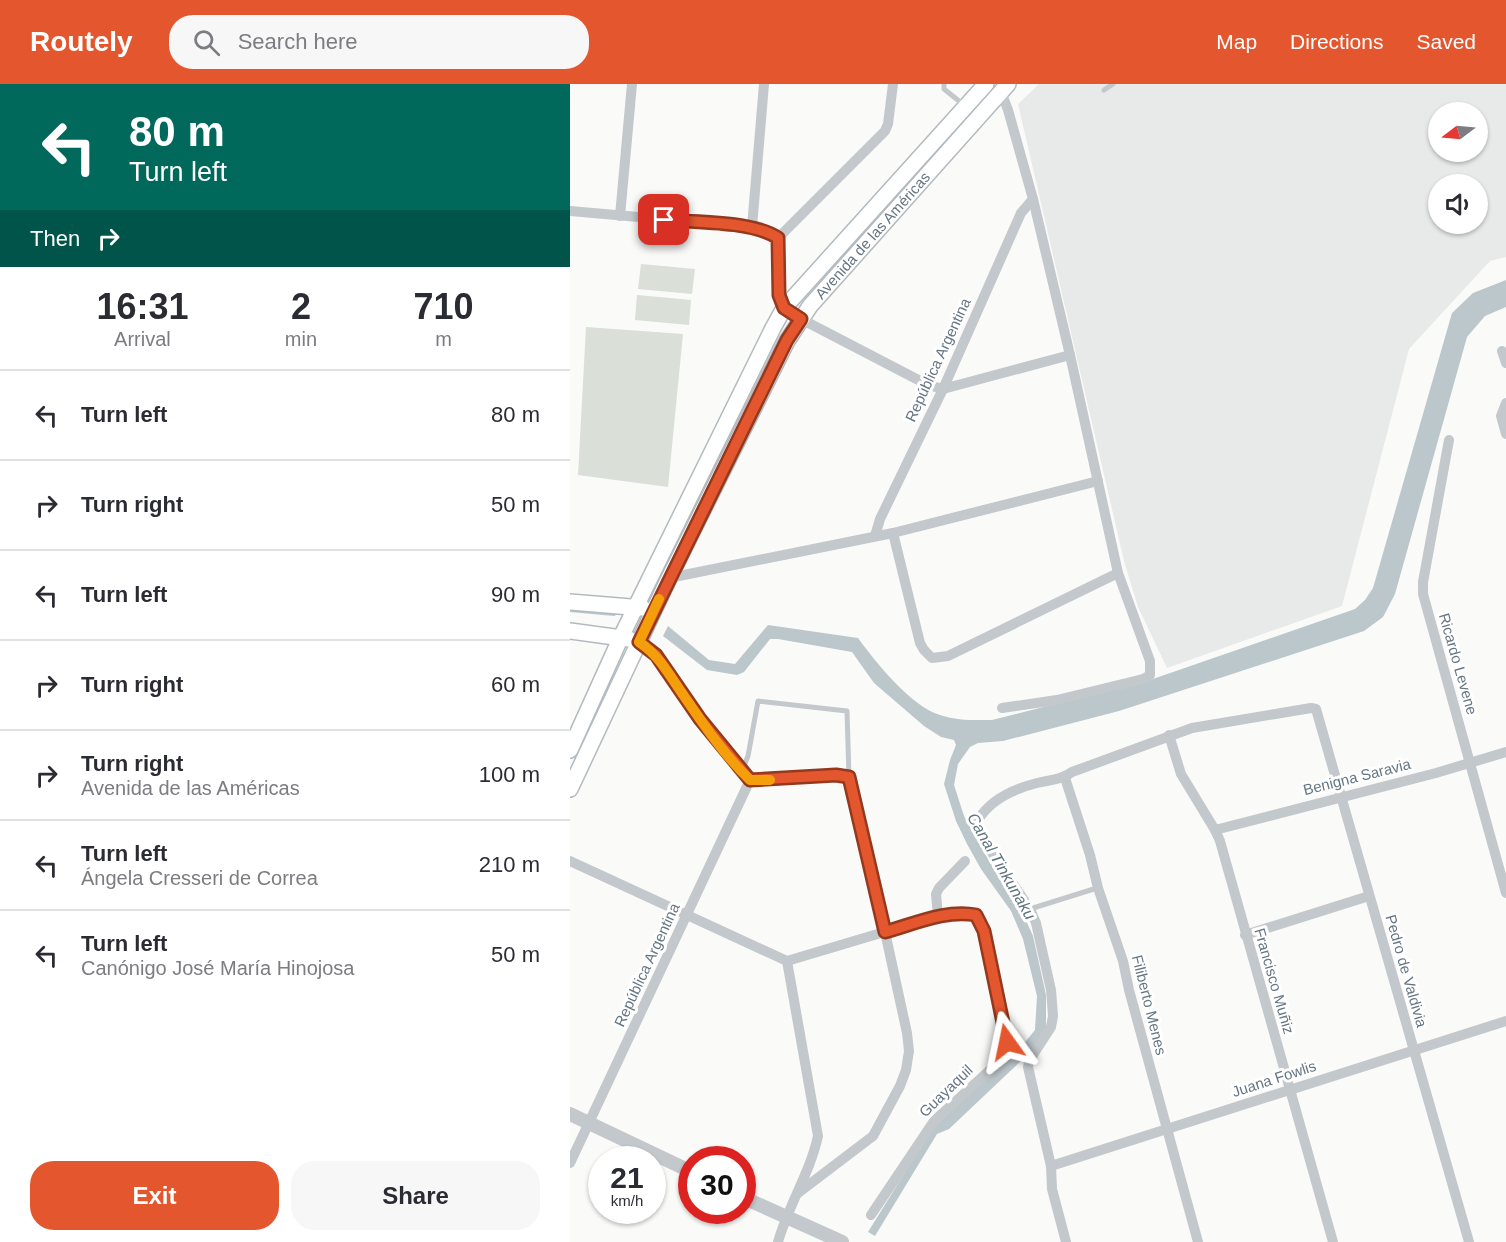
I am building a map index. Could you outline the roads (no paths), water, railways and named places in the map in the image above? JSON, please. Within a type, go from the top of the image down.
[{"type":"main road","name":"Avenida de las Américas","points":[[570,750],[635,608],[772,328],[784,308],[966,106],[997,86]]},
{"type":"main road","name":"Avenida de las Américas","points":[[570,789],[669,578],[787,340],[810,306],[997,86]]},
{"type":"main road","points":[[570,602],[655,609]]},
{"type":"main road","points":[[570,631],[621,637],[639,642]]},
{"type":"street","points":[[620,216],[632,84]]},
{"type":"street","points":[[752,227],[764,84]]},
{"type":"street","points":[[893,84],[885,131],[778,238],[779,295],[784,308],[928,385],[943,389],[1070,355]]},
{"type":"street","points":[[997,86],[1008,110],[1033,199],[1118,573],[1150,661],[1150,675],[1143,679],[1057,700],[1002,708]]},
{"type":"street","name":"República Argentina","points":[[875,536],[880,519],[943,389],[1022,213],[1033,199]]},
{"type":"street","points":[[570,211],[752,227],[770,232],[778,238]]},
{"type":"street","points":[[1502,351],[1506,363]]},
{"type":"street","points":[[1506,403],[1501,416],[1506,434]]},
{"type":"street","name":"Ricardo Levene","points":[[1449,440],[1423,582],[1423,594],[1506,893]]},
{"type":"street","points":[[669,578],[892,533],[1098,481]]},
{"type":"street","points":[[892,533],[920,643],[932,657],[948,656],[1118,573]]},
{"type":"street","points":[[639,642],[656,655],[700,719],[750,780],[836,775],[849,777],[885,932],[909,1051],[906,1070],[900,1086],[873,1136],[797,1193]]},
{"type":"street","name":"Pedro de Valdivia","points":[[1169,735],[1192,728],[1316,708],[1468,1242]]},
{"type":"street","points":[[1066,1242],[1050,1182],[1051,1166],[1028,1067],[1029,1061],[1048,1034],[1053,1016],[1051,990],[1036,923],[1030,909],[982,838],[978,831],[978,820],[989,806],[1009,793],[1065,777],[1072,772],[1169,735]]},
{"type":"street","name":"Francisco Muñiz","points":[[1169,735],[1181,774],[1215,830],[1333,1242]]},
{"type":"street","name":"Benigna Saravia","points":[[1215,830],[1436,773],[1506,752]]},
{"type":"street","name":"Filiberto Menes","points":[[1065,777],[1098,888],[1123,961],[1166,1130],[1198,1242]]},
{"type":"street","name":"República Argentina","points":[[570,1162],[750,780]]},
{"type":"street","points":[[570,861],[787,961],[938,916],[936,894],[965,861]]},
{"type":"street","points":[[1245,934],[1369,896]]},
{"type":"street","name":"Guayaquil","points":[[871,1215],[934,1121],[1000,1061],[1008,1050],[984,931],[976,915],[968,913],[938,916]]},
{"type":"street","points":[[778,1242],[785,1217],[816,1147],[818,1136],[787,961]]},
{"type":"street","name":"Juana Fowlis","points":[[1051,1166],[1506,1022]]},
{"type":"street","points":[[570,1114],[678,1165]]},
{"type":"street","points":[[756,1204],[842,1242]]},
{"type":"lane","points":[[944,84],[944,89],[966,106]]},
{"type":"lane","points":[[1104,90],[1113,84]]},
{"type":"lane","points":[[742,772],[748,756],[758,701],[847,711],[849,777]]},
{"type":"lane","points":[[1030,909],[1098,888]]},
{"type":"waterway","points":[[570,610],[614,614]]},
{"type":"water label","name":"Canal Tinkunaku","points":[[1002,866]]}]
